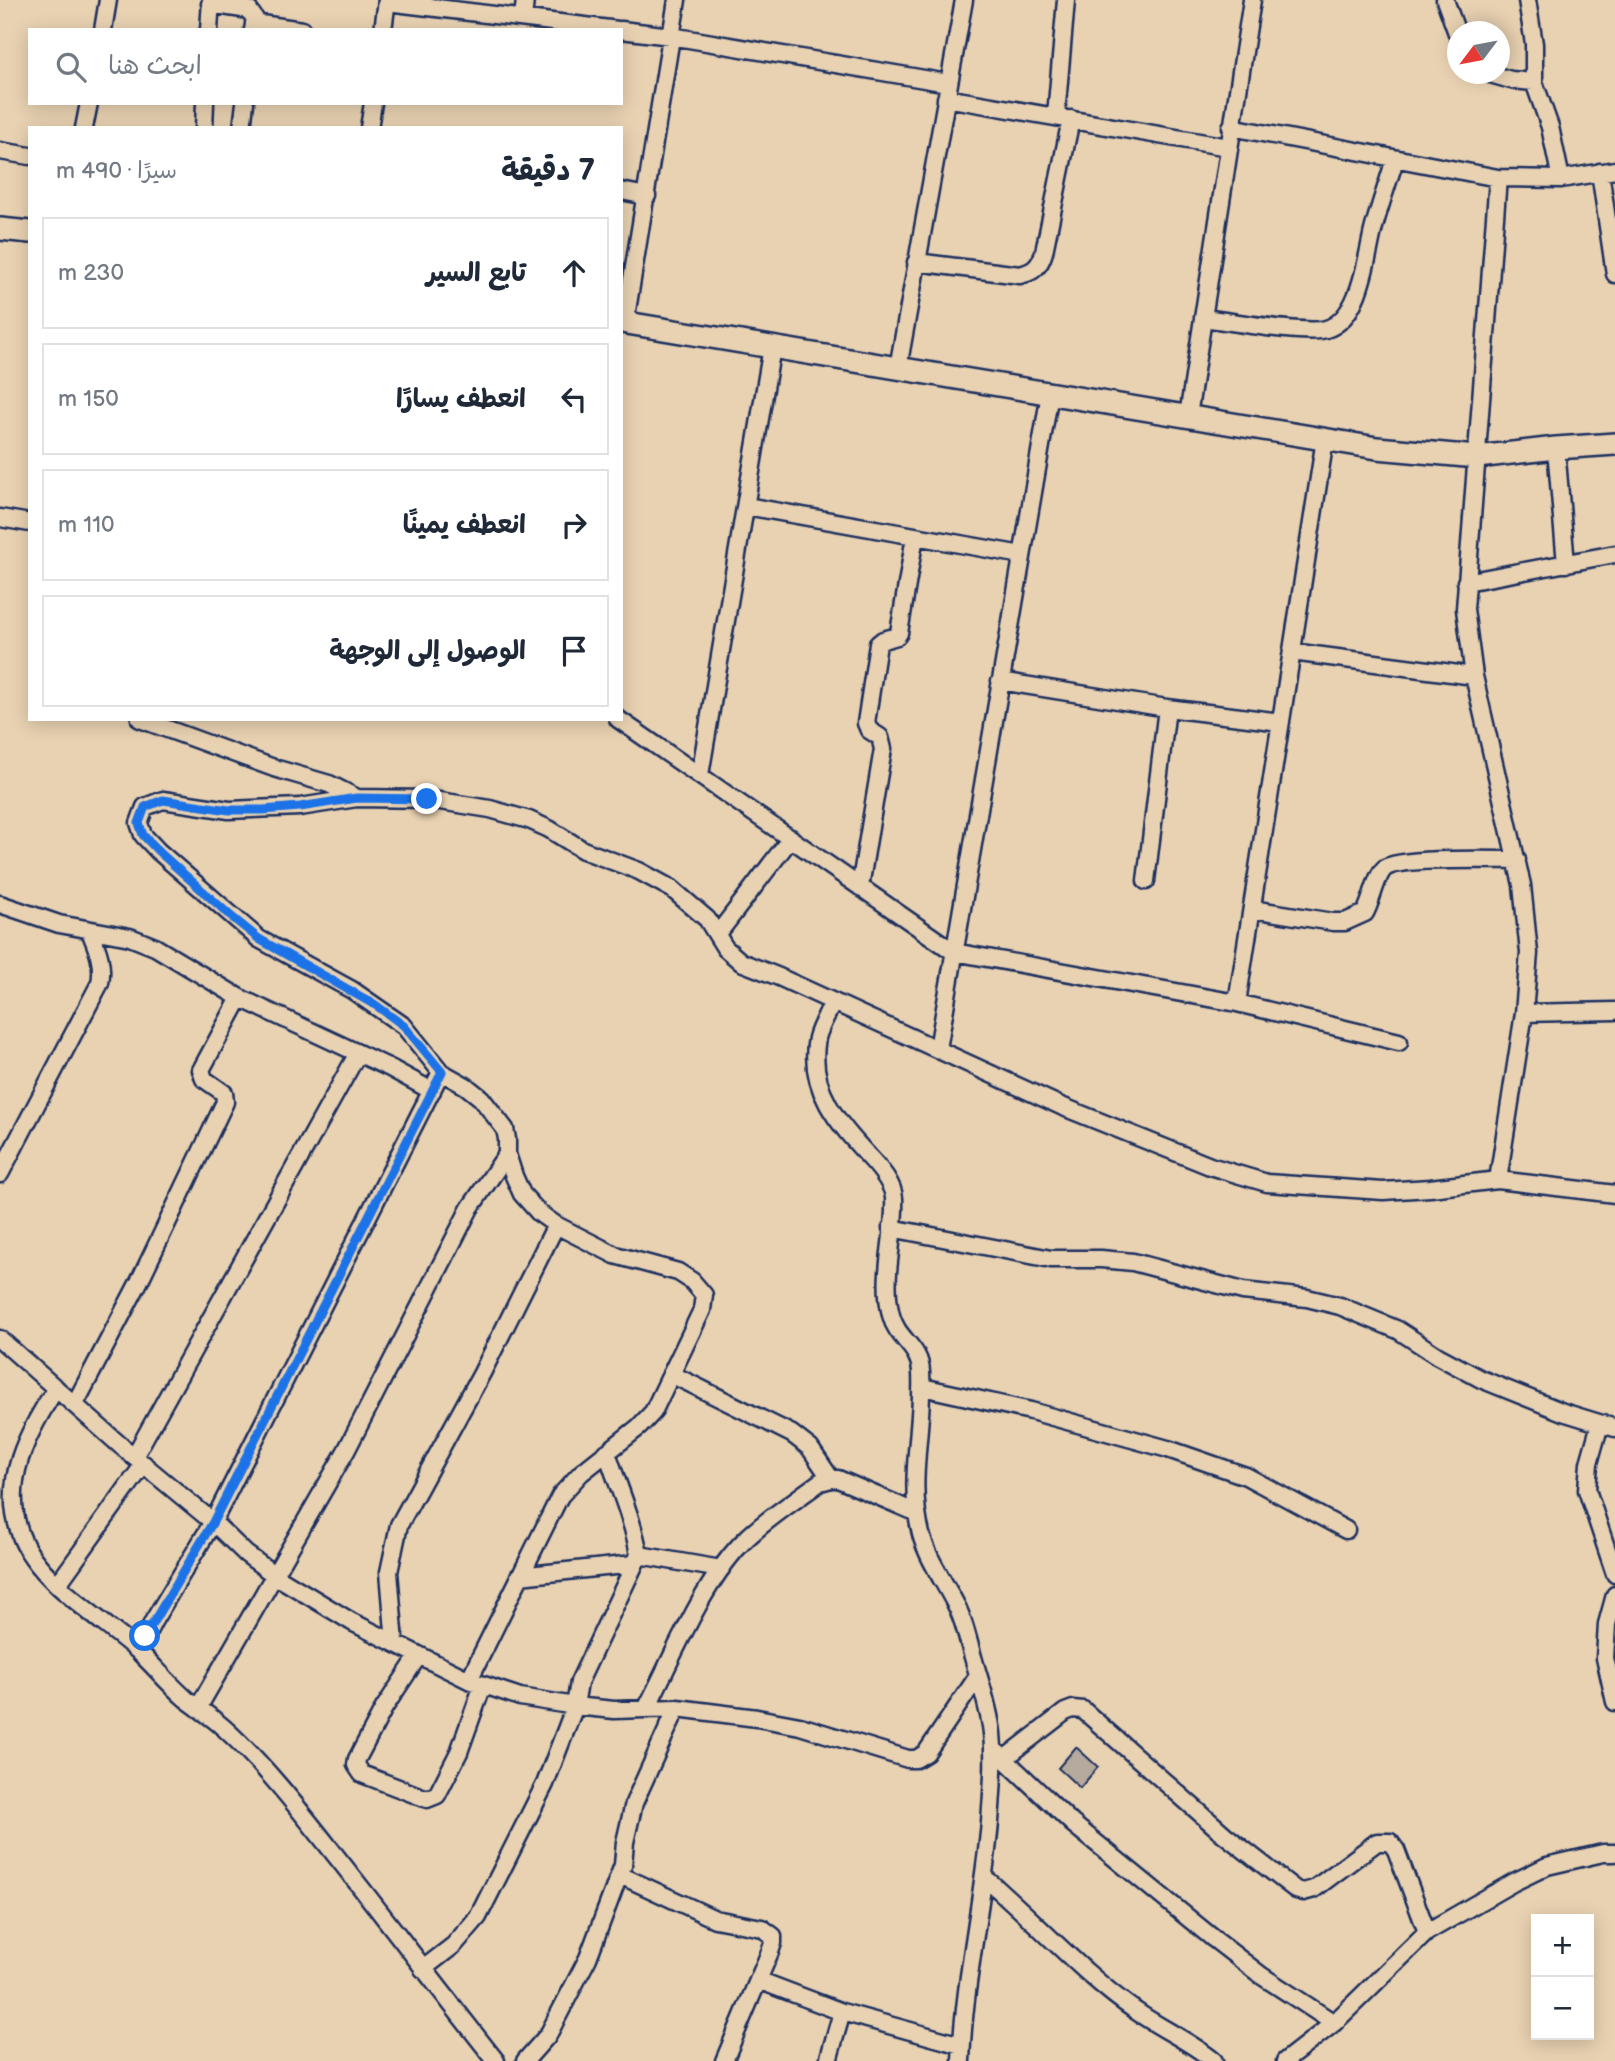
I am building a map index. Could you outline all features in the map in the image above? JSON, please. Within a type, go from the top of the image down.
[{"type":"main road","points":[[0,229],[28,232]]},
{"type":"main road","points":[[623,323],[1377,447],[1477,457],[1615,444]]},
{"type":"street","points":[[103,28],[108,0]]},
{"type":"street","points":[[523,18],[525,0]]},
{"type":"street","points":[[623,323],[648,196],[677,0]]},
{"type":"street","points":[[898,368],[964,0]]},
{"type":"street","points":[[916,262],[1020,275],[1036,268],[1044,252],[1064,117],[1066,0]]},
{"type":"street","points":[[1188,416],[1252,0]]},
{"type":"street","points":[[1445,0],[1453,21]]},
{"type":"street","points":[[1527,0],[1534,44],[1534,82],[1550,127],[1561,179]]},
{"type":"street","points":[[383,28],[387,1],[604,28]]},
{"type":"street","points":[[209,28],[211,2],[249,10],[255,19],[254,27]]},
{"type":"street","points":[[623,30],[671,36],[947,90],[1064,117],[1228,147]]},
{"type":"street","points":[[1510,80],[1534,82]]},
{"type":"street","points":[[84,126],[89,105]]},
{"type":"street","points":[[204,126],[205,105]]},
{"type":"street","points":[[242,126],[245,105]]},
{"type":"street","points":[[369,126],[373,105]]},
{"type":"street","points":[[1231,127],[1498,178],[1561,179],[1607,171],[1615,266]]},
{"type":"street","points":[[0,151],[28,156]]},
{"type":"street","points":[[1203,318],[1303,330],[1326,329],[1338,322],[1349,310],[1360,285],[1373,229],[1395,159]]},
{"type":"street","points":[[1498,178],[1465,609],[1474,676],[1522,885],[1529,953],[1524,1013],[1498,1180]]},
{"type":"street","points":[[623,191],[648,196]]},
{"type":"street","points":[[700,775],[772,348]]},
{"type":"street","points":[[938,1049],[1050,393]]},
{"type":"street","points":[[1237,1003],[1325,439]]},
{"type":"street","points":[[1556,448],[1566,564]]},
{"type":"street","points":[[746,506],[1022,555]]},
{"type":"street","points":[[0,518],[28,523]]},
{"type":"street","points":[[860,887],[883,749],[880,737],[869,730],[866,723],[878,644],[899,633],[915,536]]},
{"type":"street","points":[[1466,582],[1615,554]]},
{"type":"street","points":[[1292,652],[1474,676]]},
{"type":"street","points":[[1000,681],[1167,708],[1281,722]]},
{"type":"street","points":[[1146,881],[1167,708]]},
{"type":"street","points":[[145,721],[329,785],[357,798]]},
{"type":"street","points":[[621,721],[954,952],[1237,1003],[1399,1042]]},
{"type":"street","points":[[419,1655],[384,1708],[356,1765],[362,1774],[427,1799],[437,1795],[459,1752],[476,1683],[519,1576],[560,1496],[568,1485],[639,1427],[653,1412],[702,1310],[704,1295],[692,1281],[678,1272],[615,1255],[556,1225],[539,1213],[523,1194],[507,1154],[505,1129],[495,1114],[466,1086],[442,1072],[404,1026],[377,1006],[259,939],[143,835],[139,823],[145,807],[163,800],[229,810],[263,810],[357,798],[427,799],[490,809],[529,820],[583,850],[639,871],[672,889],[707,919],[725,948],[741,962],[1061,1106],[1210,1166],[1267,1183],[1383,1191],[1498,1180],[1615,1194]]},
{"type":"street","points":[[717,935],[791,838]]},
{"type":"street","points":[[1252,909],[1345,922],[1365,913],[1381,873],[1390,865],[1431,861],[1517,860]]},
{"type":"street","points":[[0,904],[59,924],[130,937],[155,947],[240,998],[432,1091]]},
{"type":"street","points":[[0,1174],[100,982],[103,972],[101,960],[90,931]]},
{"type":"street","points":[[75,1404],[139,1282],[225,1102],[224,1093],[204,1079],[201,1070],[240,998]]},
{"type":"street","points":[[758,1980],[961,2053],[985,1878],[998,1754],[960,1612],[922,1537],[917,1513],[915,1474],[922,1387],[918,1354],[899,1334],[891,1317],[888,1300],[894,1195],[890,1183],[822,1097],[816,1073],[817,1037],[833,1002]]},
{"type":"street","points":[[1524,1013],[1615,1011]]},
{"type":"street","points":[[58,1584],[139,1461],[358,1053]]},
{"type":"street","points":[[138,1651],[153,1620],[213,1522],[442,1072]]},
{"type":"street","points":[[198,1707],[346,1451],[470,1208],[507,1154]]},
{"type":"street","points":[[395,1643],[389,1572],[400,1525],[482,1373],[556,1225]]},
{"type":"street","points":[[891,1228],[1051,1259],[1133,1262],[1243,1291],[1307,1298],[1340,1306],[1398,1330],[1481,1379],[1563,1412],[1608,1426],[1589,1463],[1587,1490],[1615,1574]]},
{"type":"street","points":[[0,1339],[213,1522],[246,1554],[276,1576],[352,1622],[476,1683],[520,1697],[575,1706],[614,1710],[677,1708],[800,1726],[908,1759],[916,1759],[926,1753],[978,1676]]},
{"type":"street","points":[[671,1374],[792,1434],[810,1448],[831,1479]]},
{"type":"street","points":[[922,1387],[1031,1411],[1181,1453],[1246,1476],[1346,1530]]},
{"type":"street","points":[[56,1388],[30,1430],[19,1458],[15,1488],[20,1535],[30,1555],[107,1628],[138,1651],[152,1667],[233,1737],[307,1819],[496,2061]]},
{"type":"street","points":[[423,1969],[454,1945],[478,1917],[541,1793],[575,1706],[579,1682],[637,1560],[634,1526],[607,1452]]},
{"type":"street","points":[[646,1709],[721,1569],[746,1539],[820,1482],[831,1479],[876,1494],[917,1513]]},
{"type":"street","points":[[519,1576],[637,1560],[721,1569]]},
{"type":"street","points":[[1615,1595],[1607,1624],[1605,1658],[1615,1702]]},
{"type":"street","points":[[525,2061],[548,2035],[588,1958],[620,1875],[634,1803],[677,1708]]},
{"type":"street","points":[[998,1754],[1065,1712],[1083,1710],[1225,1835],[1296,1890],[1303,1892],[1314,1889],[1377,1842],[1390,1842],[1396,1850],[1427,1932]]},
{"type":"street","points":[[998,1754],[1073,1824],[1214,1939],[1262,1976],[1334,2023]]},
{"type":"street","points":[[1285,2061],[1334,2023],[1427,1932],[1514,1882],[1548,1866],[1603,1853],[1615,1853]]},
{"type":"street","points":[[620,1875],[715,1919],[769,1931],[772,1936],[773,1943],[724,2061]]},
{"type":"street","points":[[985,1878],[1126,2004],[1214,2061]]},
{"type":"street","points":[[828,2061],[842,2012]]},
{"type":"building","points":[[1076,1747],[1098,1767],[1080,1788],[1058,1768]]},
{"type":"route","points":[[145,1636],[213,1522],[442,1072],[404,1026],[377,1006],[259,939],[233,918],[143,835],[139,823],[140,814],[145,807],[163,800],[229,810],[263,810],[357,798],[427,799]]}]
